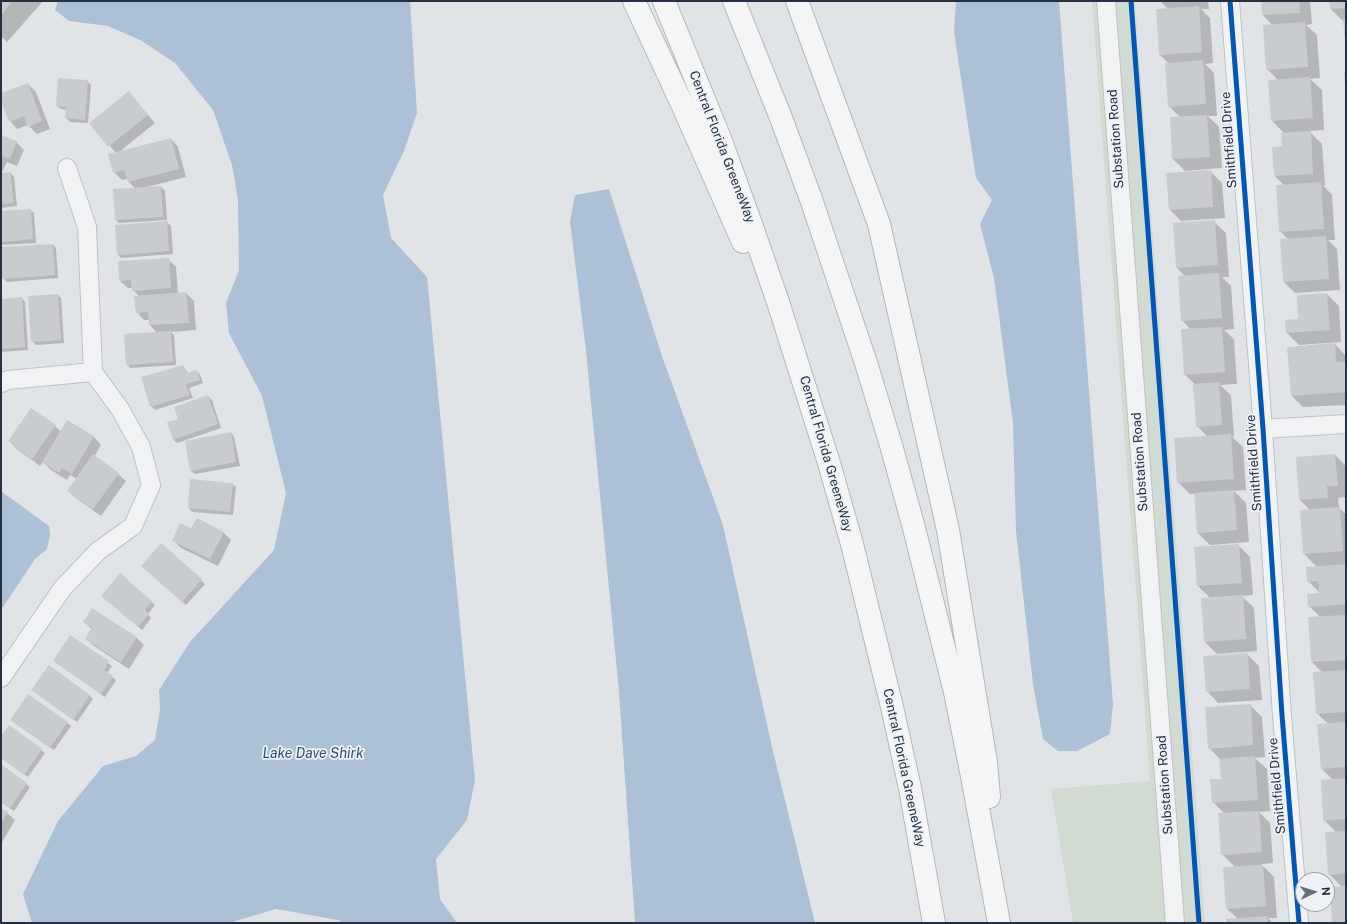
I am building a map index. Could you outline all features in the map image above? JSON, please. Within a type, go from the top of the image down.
[{"type":"highway","points":[[634,1],[736,225],[793,372],[852,544]]},
{"type":"highway","name":"Central Florida GreeneWay","points":[[664,1],[721,141],[778,302],[827,456],[852,544],[892,706],[910,788],[934,923]]},
{"type":"highway","points":[[734,1],[781,118],[811,199],[863,355],[891,445],[914,528],[954,692],[972,776],[999,923]]},
{"type":"highway","points":[[797,1],[879,224],[907,344],[950,546],[986,762],[1003,923]]},
{"type":"street","name":"Substation Road","points":[[1106,1],[1175,923]]},
{"type":"street","name":"Smithfield Drive","points":[[1230,1],[1263,430],[1282,715],[1299,923]]},
{"type":"street","points":[[1,678],[62,589],[98,551],[133,526],[151,485],[141,447],[120,409],[93,372],[87,227],[67,168]]},
{"type":"street","points":[[1,383],[8,380],[93,372]]},
{"type":"street","points":[[1263,430],[1346,424]]},
{"type":"shaded area","points":[[1092,1],[1135,1],[1205,923],[1073,923],[1051,789],[1150,781]]},
{"type":"water","name":"Lake Dave Shirk","points":[[58,1],[410,1],[417,113],[404,151],[383,195],[391,238],[427,277],[475,780],[467,820],[436,859],[440,899],[457,923],[343,923],[338,920],[276,909],[229,923],[32,923],[23,894],[58,821],[103,766],[136,756],[155,740],[160,709],[159,690],[190,642],[274,550],[286,493],[262,396],[229,333],[226,303],[239,270],[238,200],[232,165],[213,110],[175,63],[142,41],[108,26],[69,21],[55,10]]},
{"type":"water","points":[[956,1],[1059,1],[1113,704],[1110,734],[1077,751],[1058,751],[1043,739],[1033,684],[1016,531],[1013,423],[994,278],[980,224],[992,200],[976,178],[954,32]]},
{"type":"water","points":[[609,189],[662,356],[723,525],[772,747],[815,923],[635,923],[619,692],[586,351],[570,221],[575,195]]},
{"type":"water","points":[[1,491],[49,526],[50,535],[47,549],[35,559],[1,608]]},
{"type":"building","points":[[1,1],[13,1],[1,15]]},
{"type":"building","points":[[1261,1],[1299,1],[1300,13],[1262,15]]},
{"type":"building","points":[[1329,1],[1346,1],[1346,8],[1330,9]]},
{"type":"building","points":[[1199,6],[1202,52],[1159,55],[1156,9]]},
{"type":"building","points":[[1343,19],[1346,19],[1346,42],[1345,42]]},
{"type":"building","points":[[1305,22],[1308,67],[1266,70],[1263,25]]},
{"type":"building","points":[[1203,60],[1206,104],[1168,107],[1165,63]]},
{"type":"building","points":[[1346,71],[1346,86],[1345,86],[1344,72]]},
{"type":"building","points":[[1310,77],[1313,118],[1271,121],[1268,80]]},
{"type":"building","points":[[58,78],[88,80],[85,120],[65,118],[66,107],[56,106]]},
{"type":"building","points":[[28,83],[42,121],[28,127],[24,116],[9,122],[1,101],[1,93]]},
{"type":"building","points":[[129,91],[148,115],[108,147],[89,123]]},
{"type":"building","points":[[1207,115],[1210,157],[1172,159],[1170,117]]},
{"type":"building","points":[[1311,131],[1313,174],[1274,176],[1272,147],[1282,146],[1281,133]]},
{"type":"building","points":[[1,135],[17,141],[10,159],[1,156]]},
{"type":"building","points":[[171,138],[179,169],[128,182],[124,170],[113,173],[108,154]]},
{"type":"building","points":[[1211,170],[1213,207],[1169,210],[1166,173]]},
{"type":"building","points":[[11,172],[13,203],[1,204],[1,173]]},
{"type":"building","points":[[1321,182],[1324,229],[1279,232],[1276,185]]},
{"type":"building","points":[[161,186],[163,217],[115,220],[113,189]]},
{"type":"building","points":[[31,209],[33,239],[1,242],[1,211]]},
{"type":"building","points":[[1215,220],[1218,265],[1176,268],[1173,223]]},
{"type":"building","points":[[167,221],[169,251],[117,255],[115,225]]},
{"type":"building","points":[[1326,236],[1329,279],[1283,282],[1280,239]]},
{"type":"building","points":[[53,244],[55,275],[2,279],[1,247]]},
{"type":"building","points":[[169,258],[171,288],[132,291],[131,280],[119,281],[118,261]]},
{"type":"building","points":[[1219,273],[1222,318],[1181,321],[1178,276]]},
{"type":"building","points":[[186,292],[189,323],[149,325],[148,312],[136,313],[134,296]]},
{"type":"building","points":[[1327,293],[1330,330],[1286,333],[1285,320],[1298,319],[1297,295]]},
{"type":"building","points":[[58,294],[61,340],[31,342],[28,296]]},
{"type":"building","points":[[22,297],[25,347],[1,349],[1,299]]},
{"type":"building","points":[[1222,327],[1225,372],[1184,375],[1181,329]]},
{"type":"building","points":[[171,331],[173,362],[126,365],[124,334]]},
{"type":"building","points":[[1335,343],[1336,362],[1346,362],[1346,392],[1291,396],[1287,347]]},
{"type":"building","points":[[183,365],[186,373],[197,370],[200,380],[186,384],[190,395],[150,407],[141,377]]},
{"type":"building","points":[[1219,382],[1222,425],[1196,427],[1193,384]]},
{"type":"building","points":[[208,395],[218,424],[173,440],[167,422],[178,419],[174,407]]},
{"type":"building","points":[[31,408],[56,425],[32,459],[8,441]]},
{"type":"building","points":[[67,420],[94,436],[72,474],[62,468],[59,473],[42,462]]},
{"type":"building","points":[[231,432],[236,462],[190,471],[185,441]]},
{"type":"building","points":[[1231,434],[1234,479],[1177,483],[1174,438]]},
{"type":"building","points":[[93,454],[119,473],[93,509],[67,491]]},
{"type":"building","points":[[1335,454],[1338,486],[1327,486],[1328,498],[1299,500],[1296,457]]},
{"type":"building","points":[[190,479],[233,483],[230,512],[188,508]]},
{"type":"building","points":[[1234,490],[1237,530],[1197,533],[1194,493]]},
{"type":"building","points":[[1340,507],[1343,551],[1303,554],[1300,510]]},
{"type":"building","points":[[197,518],[224,532],[210,559],[172,541],[180,523],[191,528]]},
{"type":"building","points":[[161,543],[202,579],[182,602],[141,566]]},
{"type":"building","points":[[1239,544],[1242,583],[1197,586],[1194,547]]},
{"type":"building","points":[[1346,564],[1346,604],[1308,607],[1307,594],[1319,593],[1318,581],[1307,582],[1306,567]]},
{"type":"building","points":[[120,573],[152,601],[145,610],[149,614],[138,627],[101,596]]},
{"type":"building","points":[[1243,595],[1246,639],[1204,642],[1201,598]]},
{"type":"building","points":[[92,608],[137,637],[121,662],[85,639],[92,627],[83,622]]},
{"type":"building","points":[[1346,615],[1346,660],[1311,662],[1308,617]]},
{"type":"building","points":[[70,635],[109,661],[104,670],[113,676],[101,694],[53,661]]},
{"type":"building","points":[[1248,653],[1250,689],[1206,692],[1203,656]]},
{"type":"building","points":[[49,665],[90,695],[73,720],[31,690]]},
{"type":"building","points":[[1346,670],[1346,712],[1316,714],[1313,672]]},
{"type":"building","points":[[28,694],[68,722],[50,748],[10,720]]},
{"type":"building","points":[[1251,704],[1253,745],[1208,749],[1205,707]]},
{"type":"building","points":[[1346,722],[1346,767],[1321,769],[1317,724]]},
{"type":"building","points":[[9,725],[42,749],[24,775],[1,758],[1,736]]},
{"type":"building","points":[[1255,756],[1258,800],[1212,803],[1210,779],[1221,779],[1219,759]]},
{"type":"building","points":[[1,764],[27,783],[10,808],[1,802]]},
{"type":"building","points":[[1346,778],[1346,819],[1323,821],[1321,780]]},
{"type":"building","points":[[1,808],[8,812],[1,823]]},
{"type":"building","points":[[1259,811],[1262,852],[1221,855],[1218,813]]},
{"type":"building","points":[[1346,831],[1346,873],[1335,874],[1335,872],[1328,872],[1325,832]]},
{"type":"building","points":[[1263,865],[1266,906],[1226,909],[1223,867]]},
{"type":"building","points":[[1346,886],[1346,923],[1332,923],[1331,912],[1335,912],[1335,887]]},
{"type":"building","points":[[1267,916],[1268,923],[1226,923],[1226,919]]},
{"type":"cycle path","points":[[1131,1],[1199,923]]},
{"type":"cycle path","points":[[1230,1],[1263,429],[1282,715],[1299,923]]}]
